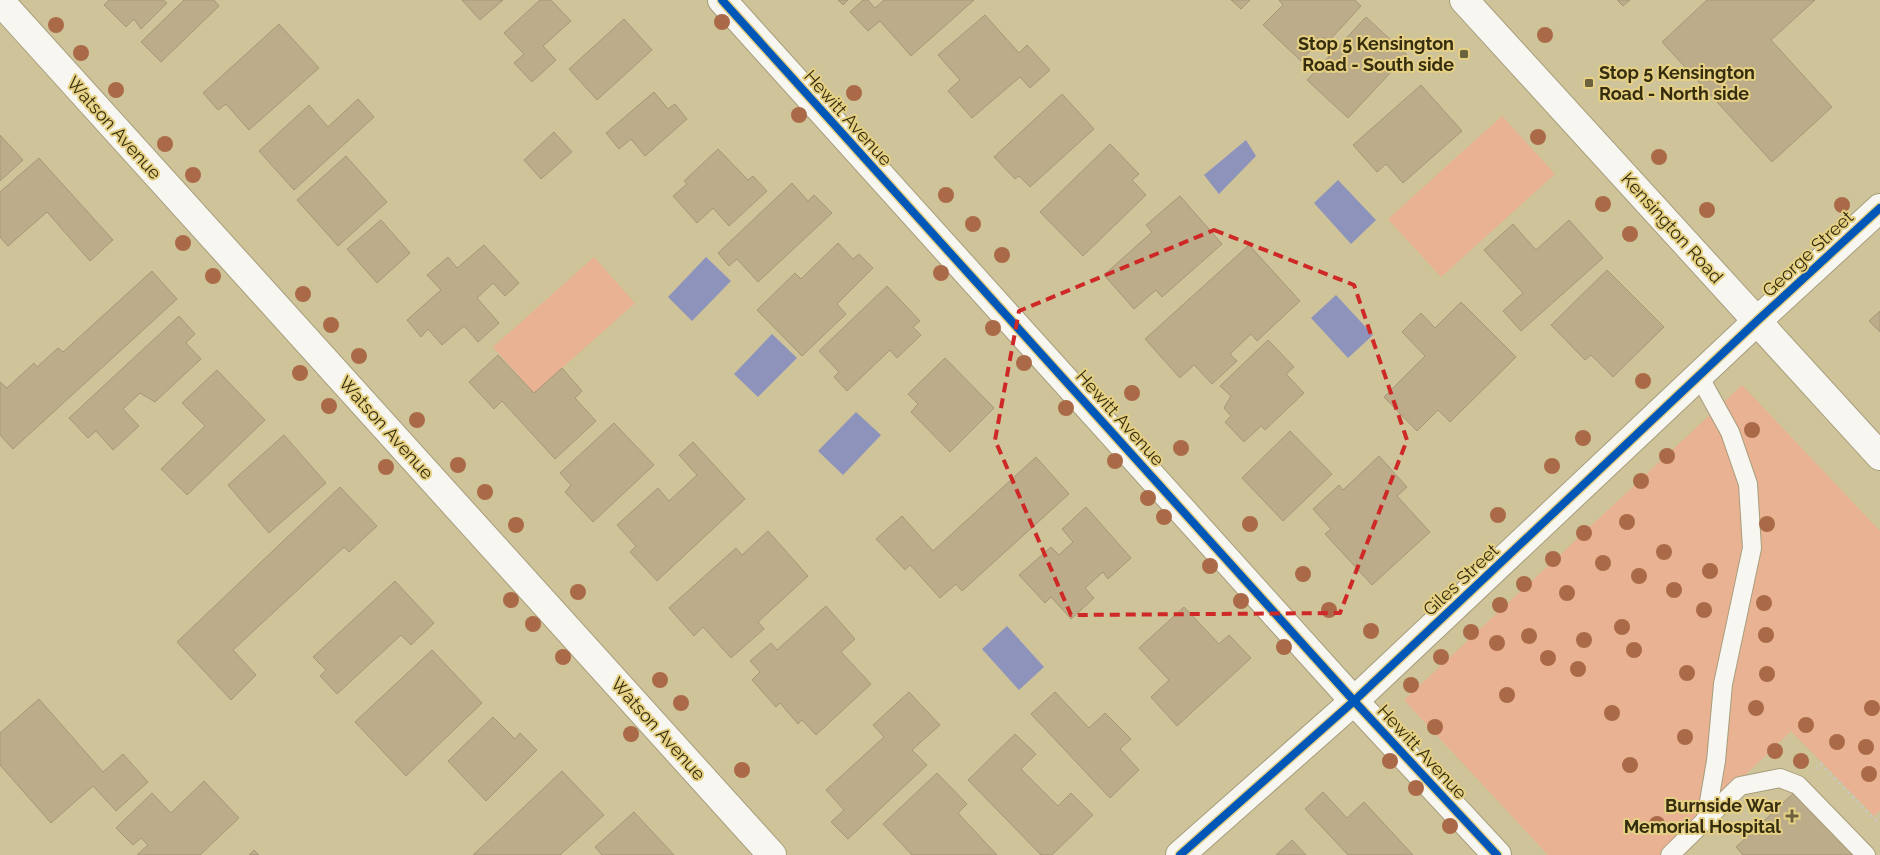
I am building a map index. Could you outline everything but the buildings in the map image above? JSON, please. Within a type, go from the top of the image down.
[{"type":"street","name":"Hewitt Avenue","points":[[722,0],[1354,701],[1497,855]]},
{"type":"street","name":"Kensington Road","points":[[1464,0],[1880,456]]},
{"type":"street","name":"Watson Avenue","points":[[0,1],[772,855]]},
{"type":"street","name":"George Street","points":[[1757,321],[1880,208]]},
{"type":"street","name":"Giles Street","points":[[1180,855],[1354,701],[1757,321]]},
{"type":"lane","points":[[1699,376],[1730,432],[1748,484],[1752,548],[1722,684],[1716,761],[1706,818]]},
{"type":"lane","points":[[1670,855],[1740,786],[1780,778],[1798,785],[1866,855]]},
{"type":"path","points":[[1798,785],[1822,764],[1876,821],[1880,817]]},
{"type":"highlighted area","points":[[1214,230],[1354,285],[1407,440],[1340,613],[1071,615],[995,440],[1019,311]]},
{"type":"shaded area","points":[[1502,116],[1555,174],[1441,277],[1388,219]]},
{"type":"shaded area","points":[[594,257],[635,303],[534,393],[493,347]]},
{"type":"shaded area","points":[[1742,385],[1880,531],[1880,811],[1874,816],[1791,731],[1662,855],[1548,855],[1404,700]]},
{"type":"water","points":[[1246,140],[1256,156],[1219,194],[1204,175]]},
{"type":"water","points":[[1338,180],[1376,220],[1351,244],[1314,203]]},
{"type":"water","points":[[706,257],[731,281],[692,321],[668,297]]},
{"type":"water","points":[[1336,295],[1373,335],[1348,358],[1311,318]]},
{"type":"water","points":[[772,334],[797,358],[758,397],[734,374]]},
{"type":"water","points":[[856,412],[881,435],[843,475],[818,451]]},
{"type":"water","points":[[1007,626],[1044,667],[1019,690],[982,649]]},
{"type":"cycle path","points":[[722,0],[1354,701],[1497,855]]},
{"type":"cycle path","points":[[1180,855],[1354,701],[1757,321],[1880,208]]},
{"type":"place","name":"Stop 5 Kensington Road - South side","points":[[1464,54]]},
{"type":"place","name":"Stop 5 Kensington Road - North side","points":[[1589,83]]},
{"type":"place","name":"Burnside War Memorial Hospital","points":[[1792,816]]}]
